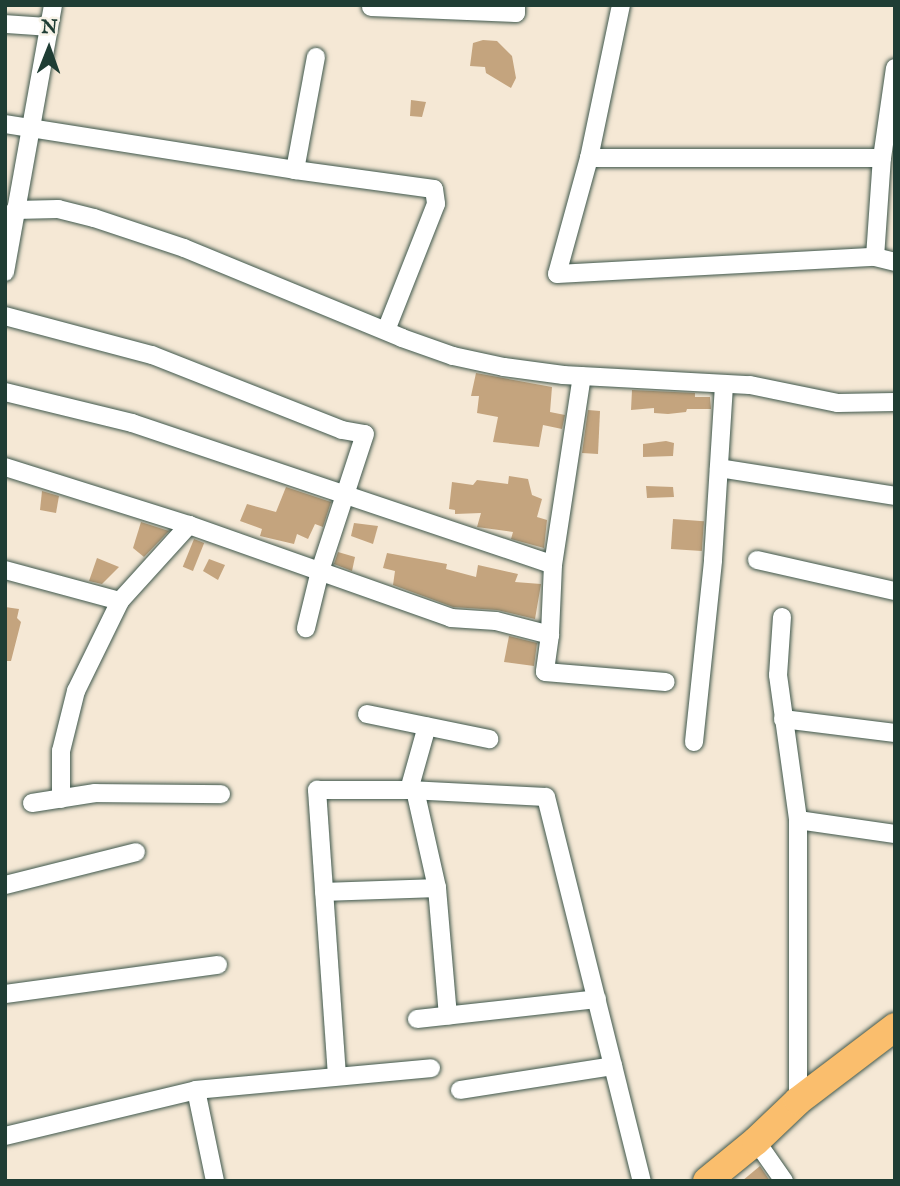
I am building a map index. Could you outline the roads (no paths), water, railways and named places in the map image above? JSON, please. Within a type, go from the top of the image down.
[{"type":"main road","points":[[707,1181],[756,1141],[798,1101],[895,1027]]},
{"type":"street","points":[[5,272],[53,5]]},
{"type":"street","points":[[371,7],[516,13],[516,5]]},
{"type":"street","points":[[621,5],[589,158],[557,274],[875,257],[895,262]]},
{"type":"street","points":[[5,24],[49,26]]},
{"type":"street","points":[[295,170],[316,57]]},
{"type":"street","points":[[875,257],[882,158],[895,68]]},
{"type":"street","points":[[5,124],[434,189],[437,194],[436,204],[386,330]]},
{"type":"street","points":[[589,158],[882,158]]},
{"type":"street","points":[[15,210],[58,209],[94,218],[184,248],[453,356],[504,367],[582,376],[750,385],[838,403],[895,402]]},
{"type":"street","points":[[5,316],[152,355],[342,430],[365,434],[320,572],[306,628]]},
{"type":"street","points":[[582,376],[553,565],[550,635],[545,673],[666,682]]},
{"type":"street","points":[[694,742],[724,384]]},
{"type":"street","points":[[5,393],[131,423],[553,565]]},
{"type":"street","points":[[5,467],[189,525],[451,618],[496,621],[550,635]]},
{"type":"street","points":[[719,468],[895,496]]},
{"type":"street","points":[[61,799],[61,751],[76,691],[120,601],[189,525]]},
{"type":"street","points":[[757,560],[895,591]]},
{"type":"street","points":[[5,570],[120,601]]},
{"type":"street","points":[[782,617],[778,675],[798,820],[798,1101]]},
{"type":"street","points":[[367,714],[489,739]]},
{"type":"street","points":[[783,719],[895,733]]},
{"type":"street","points":[[427,726],[412,790],[437,888],[448,1016]]},
{"type":"street","points":[[337,1076],[317,790],[412,790],[546,797],[642,1181]]},
{"type":"street","points":[[32,803],[95,793],[221,793]]},
{"type":"street","points":[[798,820],[895,834]]},
{"type":"street","points":[[5,885],[136,852]]},
{"type":"street","points":[[324,892],[437,888]]},
{"type":"street","points":[[5,993],[218,965]]},
{"type":"street","points":[[417,1019],[597,999]]},
{"type":"street","points":[[460,1090],[613,1066]]},
{"type":"street","points":[[5,1136],[196,1090],[430,1068]]},
{"type":"street","points":[[196,1090],[215,1181]]},
{"type":"street","points":[[756,1141],[784,1181]]}]
